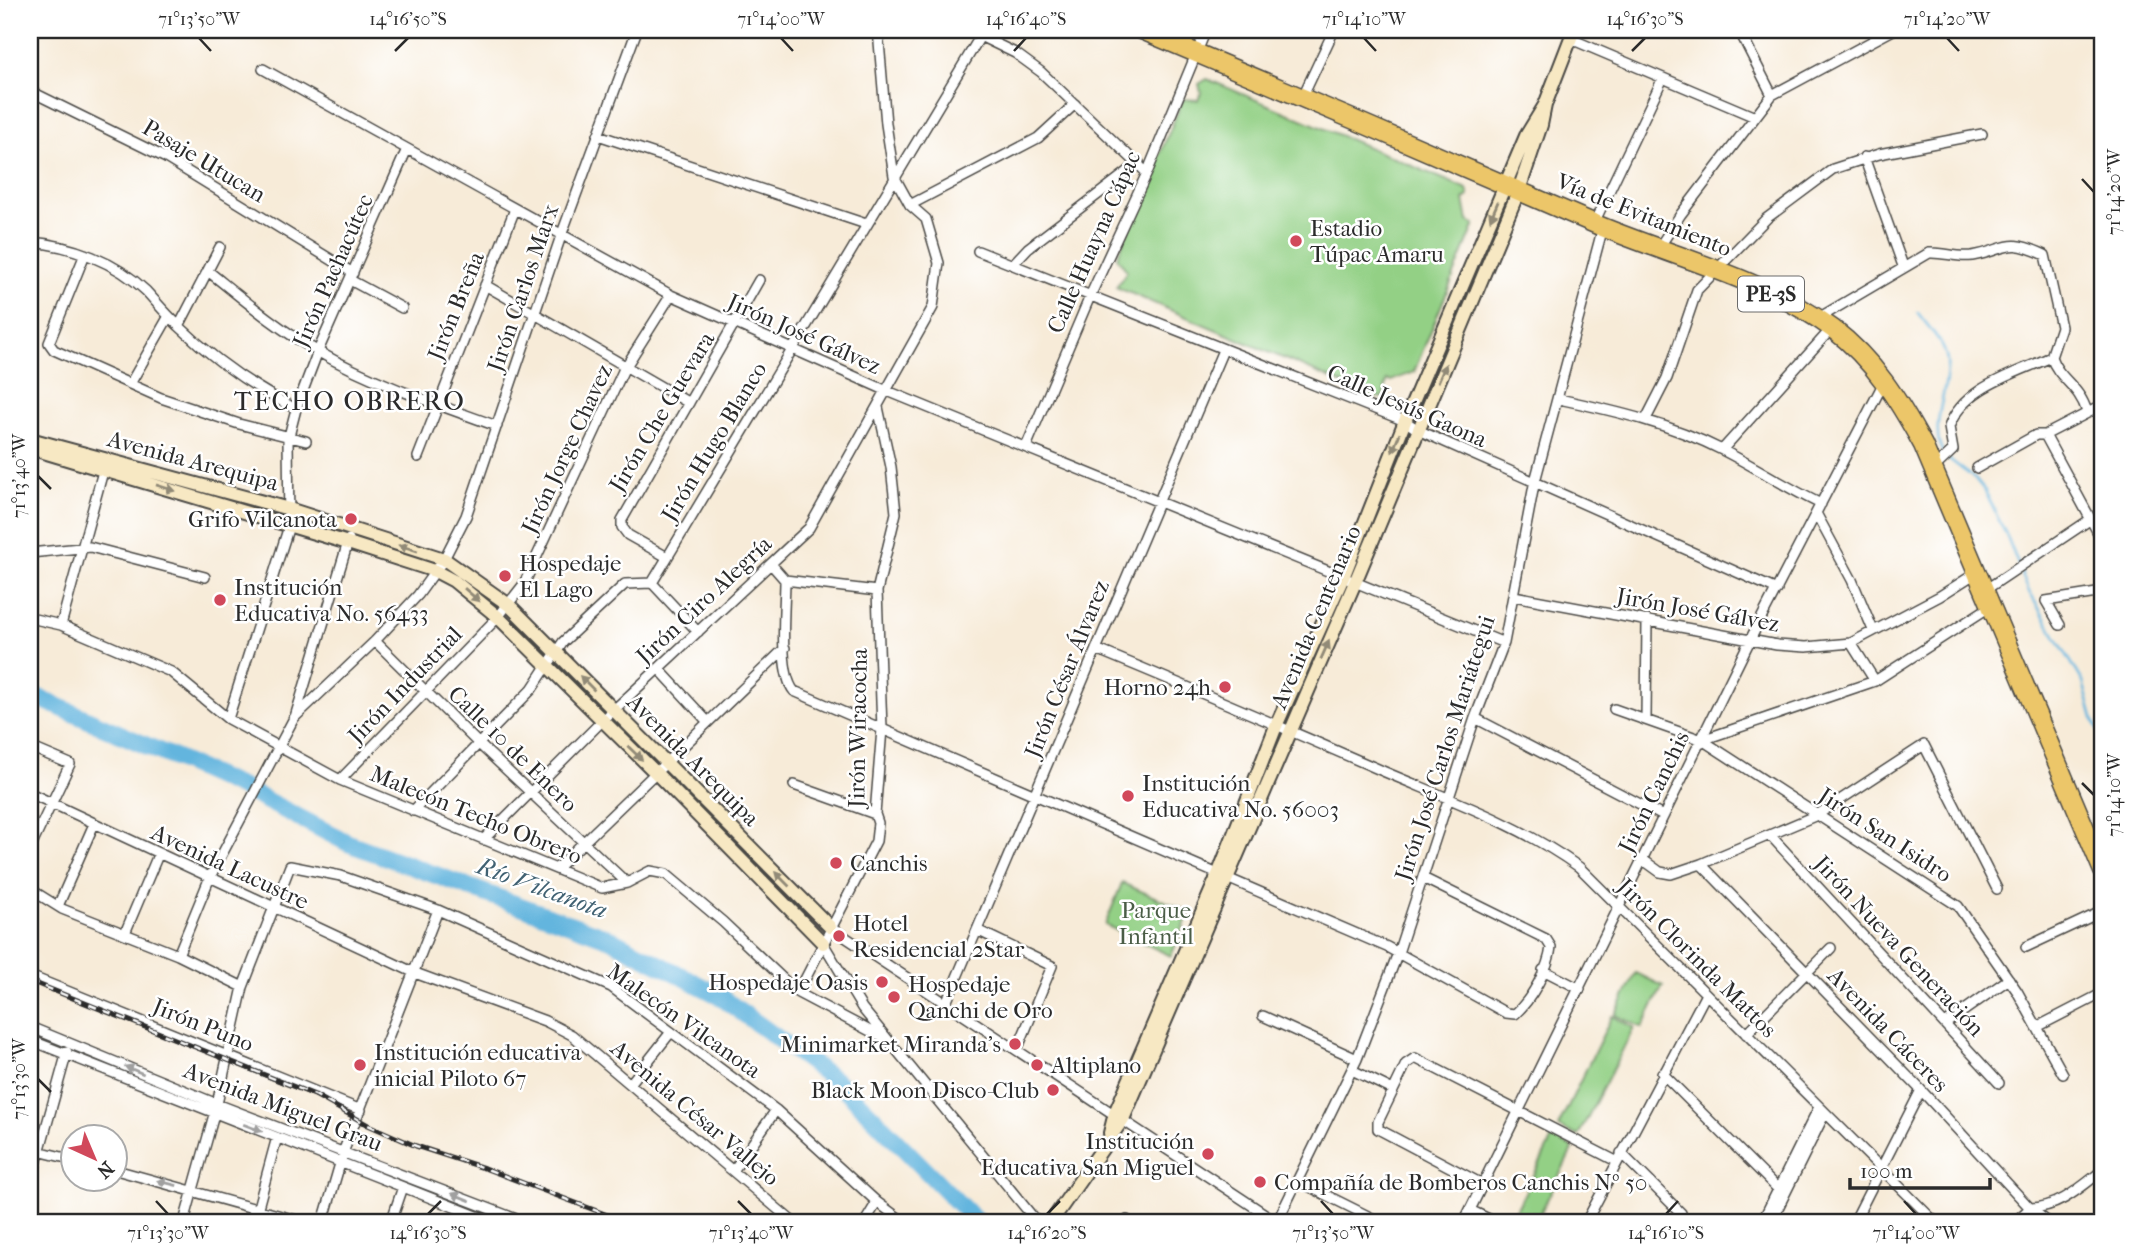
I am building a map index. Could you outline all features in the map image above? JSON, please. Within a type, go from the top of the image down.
[{"type":"highway","name":"Vía de Evitamiento","points":[[1142,30],[1598,225],[1715,270],[1793,304],[1855,348],[1884,381],[1923,445],[1942,461],[1976,573],[2103,871]]},
{"type":"street","name":"Jirón Carlos Marx","points":[[294,718],[375,641],[418,595],[444,559],[466,516],[561,236],[637,30]]},
{"type":"street","points":[[878,30],[886,124],[894,176],[910,205],[926,219],[939,263],[933,307],[885,390]]},
{"type":"street","name":"Calle Huayna Cápac","points":[[1026,447],[1091,293],[1147,173],[1206,30]]},
{"type":"street","points":[[1302,98],[1334,30]]},
{"type":"street","points":[[1739,30],[1772,95]]},
{"type":"street","points":[[1658,249],[1681,214],[1772,95],[1893,30]]},
{"type":"street","points":[[982,33],[1041,72],[1147,173]]},
{"type":"street","name":"Jirón Hugo Blanco","points":[[652,583],[982,33]]},
{"type":"street","points":[[1051,1222],[1119,1116],[1223,876],[1276,726],[1350,578],[1405,421],[1512,187],[1532,124],[1545,106],[1573,34],[1663,78],[1755,117]]},
{"type":"street","name":"Jirón José Gálvez","points":[[263,69],[671,295],[885,390],[1350,578],[1503,643]]},
{"type":"street","name":"Jirón José Carlos Mariátegui","points":[[1277,1222],[1300,1182],[1357,1059],[1398,953],[1475,718],[1503,643],[1534,485],[1559,399],[1598,225],[1663,78]]},
{"type":"street","name":"Pasaje Utucan","points":[[30,91],[164,157],[402,308]]},
{"type":"street","points":[[910,205],[1038,138],[1074,104]]},
{"type":"street","points":[[1646,419],[1667,378],[1693,296],[1767,218],[1833,169],[1864,157],[1982,134]]},
{"type":"street","points":[[598,135],[866,224]]},
{"type":"street","name":"Jirón Pachacútec","points":[[228,719],[289,526],[289,435],[296,409],[318,351],[407,149]]},
{"type":"street","points":[[1864,157],[1903,266]]},
{"type":"street","points":[[1013,264],[1037,241],[1139,163]]},
{"type":"street","name":"Avenida Centenario","points":[[1223,876],[1290,731],[1350,578],[1418,430],[1512,187]]},
{"type":"street","name":"Jirón Breña","points":[[418,457],[515,209]]},
{"type":"street","points":[[30,242],[61,246],[85,254],[124,275],[144,289],[179,327],[252,387],[296,409]]},
{"type":"street","points":[[1722,450],[1824,324],[1903,266],[1929,253],[1946,251],[1955,256],[1973,256],[2009,244],[2045,255],[2061,327],[2051,357],[2058,372],[2079,391],[2087,412]]},
{"type":"street","points":[[179,327],[220,247]]},
{"type":"street","name":"Calle Jesús Gaona","points":[[978,251],[1091,293],[1223,350],[1405,421],[1418,430],[1534,485],[1777,590]]},
{"type":"street","points":[[85,254],[50,346],[62,356],[130,384],[239,424],[306,441]]},
{"type":"street","points":[[208,271],[260,313],[318,351],[438,405],[496,426]]},
{"type":"street","name":"Jirón Che Guevara","points":[[667,557],[628,535],[622,527],[625,511],[760,280]]},
{"type":"street","points":[[485,285],[689,403]]},
{"type":"street","name":"Jirón Jorge Chavez","points":[[498,617],[533,569],[626,366],[671,295]]},
{"type":"street","points":[[130,384],[169,316]]},
{"type":"street","name":"Jirón César Álvarez","points":[[946,1003],[979,931],[1157,500],[1223,350]]},
{"type":"street","points":[[1942,461],[1954,443],[1949,427],[1961,405],[1977,392],[2051,357]]},
{"type":"street","name":"Jirón Canchis","points":[[1464,1222],[1580,989],[1662,816],[1884,381]]},
{"type":"street","name":"Jirón Ciro Alegría","points":[[484,840],[602,720],[809,528],[885,390]]},
{"type":"street","points":[[1559,399],[1646,419],[1722,450],[1775,482],[1821,504]]},
{"type":"street","points":[[1976,468],[2036,435],[2045,435],[2103,405]]},
{"type":"street","name":"Jirón Wiracocha","points":[[799,993],[830,927],[876,841],[878,823],[875,814],[882,729],[877,591],[896,513],[891,467],[878,407]]},
{"type":"street","points":[[2045,435],[2103,542]]},
{"type":"street","name":"Avenida Arequipa","points":[[30,439],[289,526],[444,559],[509,605],[830,927],[1277,1222]]},
{"type":"street","name":"Avenida Arequipa","points":[[30,448],[289,509],[435,571],[462,586],[498,617],[655,772],[823,943]]},
{"type":"street","points":[[61,625],[105,464]]},
{"type":"street","points":[[1817,515],[1852,580],[1873,630]]},
{"type":"street","points":[[1702,740],[1875,681],[1988,598],[2020,566],[2091,519]]},
{"type":"street","points":[[178,956],[210,877],[224,856],[294,718],[350,537]]},
{"type":"street","points":[[30,553],[82,547],[205,577]]},
{"type":"street","points":[[771,564],[785,580],[785,648],[788,684],[794,691],[1398,953],[1506,1013],[1515,1014],[1544,970],[1552,947],[1546,939],[1423,878]]},
{"type":"street","name":"Jirón José Gálvez","points":[[1514,596],[1751,638],[1777,645],[1806,647],[1851,643],[1940,596],[1976,573]]},
{"type":"street","points":[[785,580],[877,591]]},
{"type":"street","points":[[413,811],[548,668],[563,642],[625,584],[652,583],[698,632]]},
{"type":"street","points":[[2060,625],[2046,601],[2103,592]]},
{"type":"street","name":"Jirón Industrial","points":[[340,780],[498,617]]},
{"type":"street","name":"Malecón Techo Obrero","points":[[30,618],[61,625],[170,672],[228,719],[340,780],[602,888],[627,883],[650,871],[666,874],[723,922],[799,993],[889,1041]]},
{"type":"street","points":[[1646,719],[1647,620]]},
{"type":"street","name":"Calle 10 de Enero","points":[[375,641],[479,744],[627,883]]},
{"type":"street","points":[[1851,643],[1875,681]]},
{"type":"street","points":[[557,868],[785,648]]},
{"type":"street","name":"Jirón Clorinda Mattos","points":[[1096,649],[1448,799],[1545,844],[1579,867],[1935,1222]]},
{"type":"street","points":[[659,669],[707,721]]},
{"type":"street","name":"Jirón San Isidro","points":[[1614,709],[1702,740],[1958,906],[2009,979],[2063,1074]]},
{"type":"street","points":[[1475,718],[1662,816]]},
{"type":"street","points":[[1642,859],[1660,872],[1671,874],[1702,864],[1817,815],[1924,745],[1997,889]]},
{"type":"street","points":[[30,747],[71,764],[31,842]]},
{"type":"street","points":[[794,785],[875,814]]},
{"type":"street","name":"Avenida Lacustre","points":[[30,793],[273,909],[415,973]]},
{"type":"street","points":[[58,906],[94,824]]},
{"type":"street","name":"Jirón Nueva Generación","points":[[1770,835],[1998,1083]]},
{"type":"street","points":[[125,933],[158,855]]},
{"type":"street","name":"Avenida Cáceres","points":[[1702,864],[1805,974],[1921,1090],[2030,1208],[2048,1222]]},
{"type":"street","name":"Malecón Vilcanota","points":[[273,909],[290,866],[341,876],[438,910],[611,987],[776,1110],[877,1202],[904,1222]]},
{"type":"street","points":[[30,889],[58,906],[178,956],[243,987]]},
{"type":"street","points":[[184,1222],[216,1108],[243,987],[273,909]]},
{"type":"street","points":[[323,1222],[344,1150],[438,910]]},
{"type":"street","points":[[2026,947],[2103,911]]},
{"type":"street","points":[[979,931],[1052,966],[1017,1049]]},
{"type":"street","points":[[823,943],[855,999],[1037,1222]]},
{"type":"street","points":[[1746,1034],[1832,948]]},
{"type":"street","points":[[1544,970],[1580,989]]},
{"type":"street","name":"Avenida César Vallejo","points":[[415,973],[545,1021],[572,1035],[793,1222]]},
{"type":"street","name":"Jirón Puno","points":[[30,976],[361,1110]]},
{"type":"street","points":[[1945,1024],[2009,979]]},
{"type":"street","points":[[1586,1222],[1706,993]]},
{"type":"street","points":[[2037,1027],[2103,993]]},
{"type":"street","points":[[1263,1016],[1357,1059]]},
{"type":"street","name":"Avenida Miguel Grau","points":[[30,1027],[276,1137],[492,1222]]},
{"type":"street","points":[[630,1084],[671,1032]]},
{"type":"street","name":"Avenida Miguel Grau","points":[[30,1040],[216,1108],[344,1150],[524,1222]]},
{"type":"street","points":[[30,1185],[34,1150],[71,1044]]},
{"type":"street","points":[[1482,1184],[1378,1129],[1406,1063],[1415,1058],[1519,1112],[1619,1157],[1681,1213],[1683,1222]]},
{"type":"street","points":[[1352,1070],[1393,1090]]},
{"type":"street","points":[[1662,1073],[1781,1191]]},
{"type":"street","points":[[1854,1222],[1921,1090]]},
{"type":"street","points":[[733,1171],[776,1110]]},
{"type":"street","points":[[1762,1222],[1781,1191],[1822,1110]]},
{"type":"street","points":[[254,1222],[276,1137]]},
{"type":"street","points":[[34,1150],[60,1156]]},
{"type":"street","points":[[2015,1222],[2030,1208],[2046,1208],[2056,1203],[2103,1170]]},
{"type":"street","points":[[130,1174],[303,1222]]},
{"type":"street","points":[[1300,1182],[1380,1222]]},
{"type":"street","points":[[391,1222],[403,1187]]},
{"type":"street","points":[[1771,1222],[1781,1191]]},
{"type":"street","points":[[865,1222],[877,1202]]},
{"type":"street","points":[[1470,1210],[1495,1222]]},
{"type":"green space","name":"Estadio Túpac Amaru","points":[[1207,79],[1467,189],[1469,196],[1464,200],[1468,221],[1475,224],[1414,372],[1387,380],[1383,398],[1374,397],[1116,287],[1127,271],[1117,257],[1183,99],[1198,100],[1201,93],[1199,84]]},
{"type":"green space","name":"Parque Infantil","points":[[1122,883],[1190,912],[1171,956],[1105,925]]},
{"type":"green space","points":[[1636,973],[1663,986],[1642,1028],[1615,1015]]},
{"type":"green space","points":[[1612,1016],[1634,1028],[1578,1136],[1558,1127]]},
{"type":"green space","points":[[1553,1137],[1573,1148],[1536,1222],[1510,1222]]},
{"type":"waterway","points":[[1918,313],[1946,354],[1947,372],[1938,421],[1939,444],[1944,454]]},
{"type":"waterway","points":[[1949,459],[1975,479],[1985,491],[2029,592],[2083,682],[2094,722],[2103,740]]},
{"type":"waterway","name":"Río Vilcanota","points":[[30,694],[242,788],[348,843],[611,939],[718,995],[839,1083],[977,1222]]},
{"type":"railway","points":[[30,981],[315,1095],[368,1125],[416,1146],[484,1168],[626,1222]]},
{"type":"place","name":"Estadio Túpac Amaru","points":[[1296,241]]},
{"type":"place","name":"Grifo Vilcanota","points":[[351,519]]},
{"type":"place","name":"Hospedaje El Lago","points":[[505,576]]},
{"type":"place","name":"Institución Educativa No. 56433","points":[[220,600]]},
{"type":"place","name":"Horno 24h","points":[[1225,687]]},
{"type":"place","name":"Institución Educativa No. 56003","points":[[1128,796]]},
{"type":"place","name":"Canchis","points":[[836,863]]},
{"type":"place","name":"Hotel Residencial 2Star","points":[[839,936]]},
{"type":"place","name":"Hospedaje Oasis","points":[[882,982]]},
{"type":"place","name":"Hospedaje Qanchi de Oro","points":[[894,997]]},
{"type":"place","name":"Minimarket Miranda's","points":[[1015,1044]]},
{"type":"place","name":"Institución educativa inicial Piloto 67","points":[[360,1065]]},
{"type":"place","name":"Altiplano","points":[[1037,1065]]},
{"type":"place","name":"Black Moon Disco-Club","points":[[1053,1090]]},
{"type":"place","name":"Institución Educativa San Miguel","points":[[1208,1154]]},
{"type":"place","name":"Compañía de Bomberos Canchis Nº 50","points":[[1260,1182]]},
{"type":"district","name":"TECHO OBRERO","points":[[350,401]]}]
